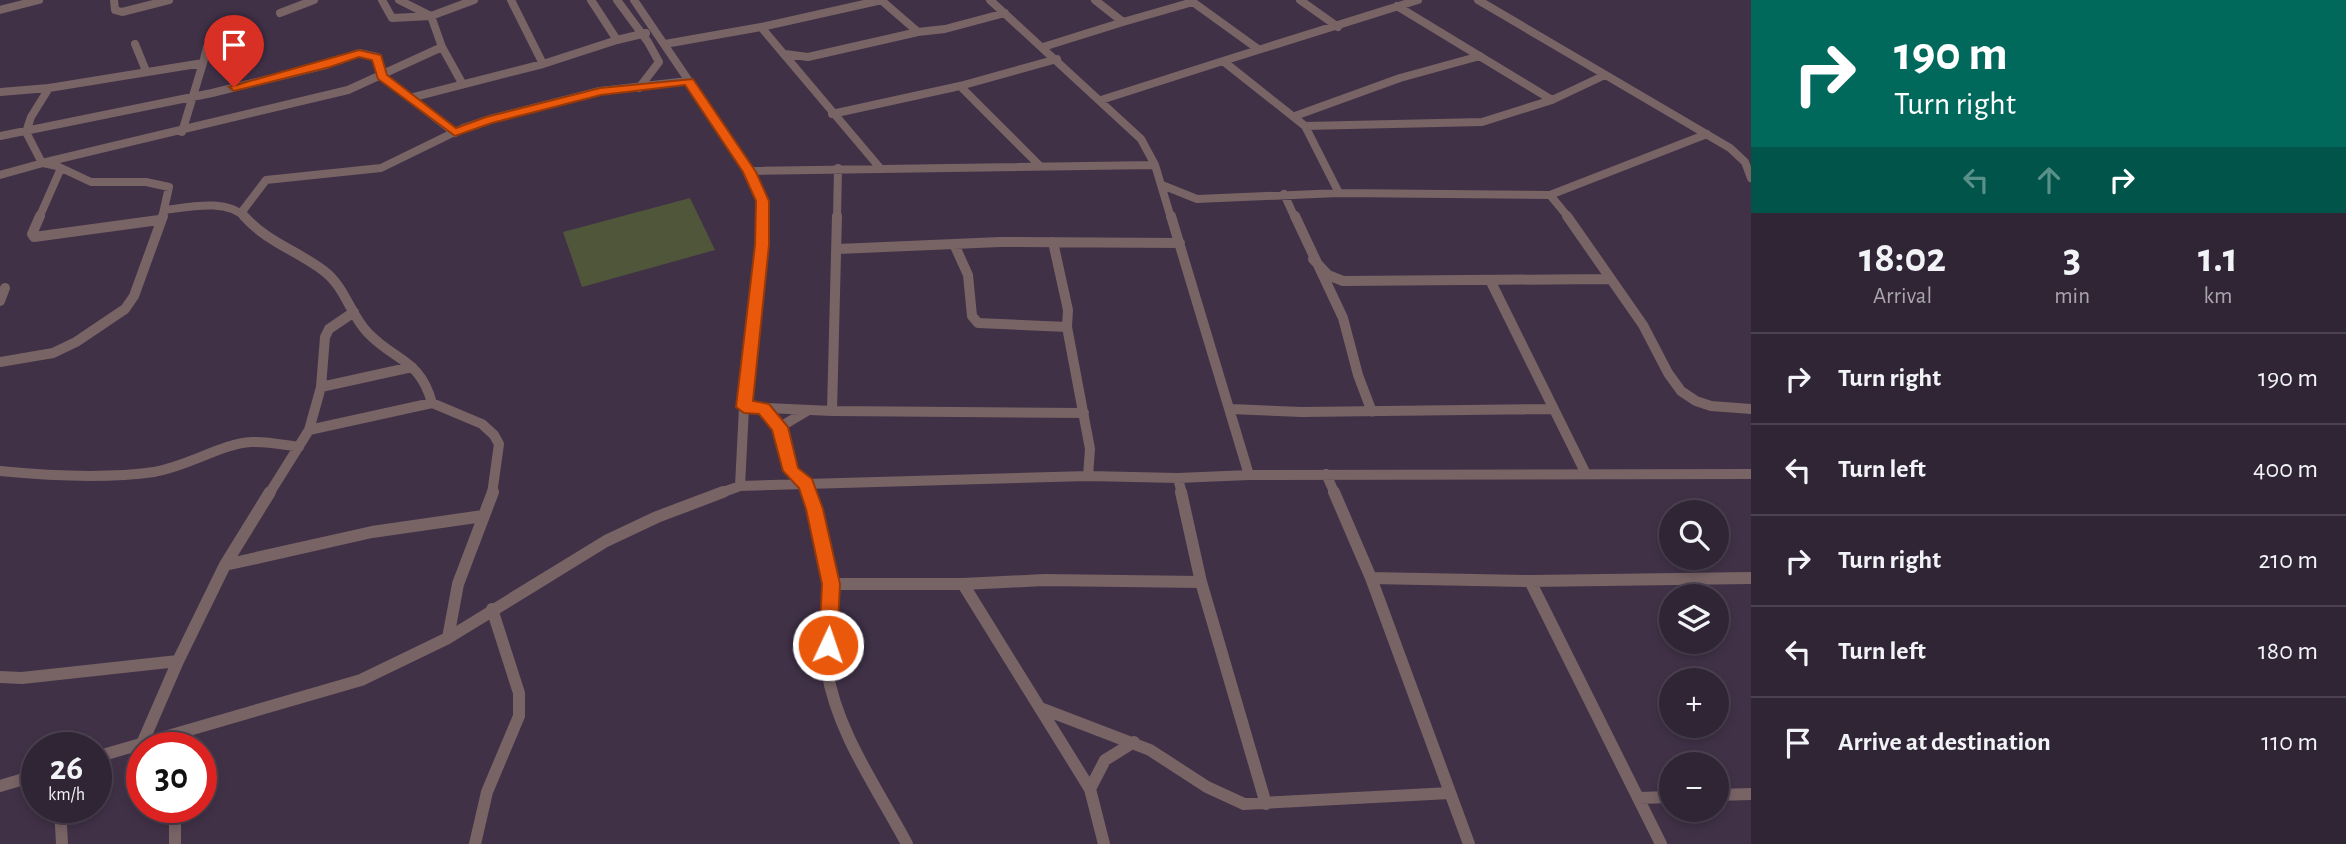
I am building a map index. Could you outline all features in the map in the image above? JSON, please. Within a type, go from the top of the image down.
[{"type":"street","points":[[0,10],[39,0]]},
{"type":"street","points":[[114,0],[115,10],[122,12],[169,0]]},
{"type":"street","points":[[279,13],[314,0]]},
{"type":"street","points":[[382,0],[392,19],[431,16],[474,0]]},
{"type":"street","points":[[399,0],[431,16],[442,47],[462,83]]},
{"type":"street","points":[[511,0],[544,64]]},
{"type":"street","points":[[591,0],[617,40]]},
{"type":"street","points":[[617,0],[659,62],[639,88]]},
{"type":"street","points":[[634,0],[750,172],[762,201],[762,245],[744,407],[740,486]]},
{"type":"street","points":[[664,44],[881,0],[918,32]]},
{"type":"street","points":[[990,0],[1141,139],[1162,184],[1250,475]]},
{"type":"street","points":[[1095,0],[1123,22]]},
{"type":"street","points":[[1300,0],[1338,27]]},
{"type":"street","points":[[1101,100],[1418,0]]},
{"type":"street","points":[[1478,0],[1707,134],[1745,162],[1751,178]]},
{"type":"street","points":[[1043,47],[1192,1],[1258,49]]},
{"type":"street","points":[[1397,6],[1552,100]]},
{"type":"street","points":[[785,54],[808,57],[918,32],[945,29],[1005,13]]},
{"type":"street","points":[[761,26],[832,114],[880,168]]},
{"type":"street","points":[[410,98],[544,64],[655,30]]},
{"type":"street","points":[[135,44],[146,71]]},
{"type":"street","points":[[183,132],[207,47]]},
{"type":"street","points":[[0,175],[348,90],[442,47]]},
{"type":"street","points":[[0,136],[195,96],[326,65],[359,53],[377,57],[382,76],[455,133]]},
{"type":"street","points":[[1295,116],[1400,78],[1480,56]]},
{"type":"street","points":[[832,114],[960,86],[1057,59]]},
{"type":"street","points":[[1223,61],[1306,126],[1339,193]]},
{"type":"street","points":[[0,92],[49,88],[202,62]]},
{"type":"street","points":[[1306,126],[1482,122],[1574,93],[1592,80],[1605,75]]},
{"type":"street","points":[[241,213],[267,180],[381,168],[476,123],[600,91],[688,81]]},
{"type":"street","points":[[960,86],[1039,165]]},
{"type":"street","points":[[0,362],[53,353],[76,342],[125,309],[134,296],[164,210],[169,187],[164,183],[96,183],[43,163],[34,151],[26,132],[31,117],[49,88]]},
{"type":"street","points":[[1170,210],[1184,202],[1197,199],[1284,194],[1550,195],[1707,134]]},
{"type":"street","points":[[750,172],[838,168],[1155,165]]},
{"type":"street","points":[[61,168],[36,220],[32,234],[34,237],[159,220]]},
{"type":"street","points":[[832,411],[838,168]]},
{"type":"street","points":[[1162,184],[1197,199]]},
{"type":"street","points":[[1284,194],[1343,318],[1358,375],[1372,412]]},
{"type":"street","points":[[1550,195],[1576,227],[1609,279],[1628,301],[1675,382],[1688,396],[1707,405],[1751,409]]},
{"type":"street","points":[[164,210],[211,205],[241,213],[258,232],[324,271],[340,286],[368,332],[412,367],[427,384],[432,403]]},
{"type":"street","points":[[838,249],[1053,242],[1180,243]]},
{"type":"street","points":[[1053,242],[1068,310],[1067,327],[1090,449],[1088,476]]},
{"type":"street","points":[[954,244],[968,275],[972,316],[978,323],[1067,327]]},
{"type":"street","points":[[1313,258],[1328,275],[1343,281],[1609,279]]},
{"type":"street","points":[[1490,280],[1586,474]]},
{"type":"street","points":[[0,301],[5,288]]},
{"type":"street","points":[[155,732],[178,662],[225,565],[309,430],[321,387],[324,337],[328,329],[354,312]]},
{"type":"street","points":[[321,387],[412,367]]},
{"type":"street","points":[[309,430],[432,403],[482,424],[499,444],[494,489],[458,584],[448,638]]},
{"type":"street","points":[[744,407],[832,411],[1084,414]]},
{"type":"street","points":[[764,408],[780,427],[791,471],[806,484],[819,525],[831,584],[827,666],[832,691],[841,718],[907,844]]},
{"type":"street","points":[[1231,409],[1372,412],[1552,409]]},
{"type":"street","points":[[780,427],[810,410]]},
{"type":"street","points":[[0,471],[60,477],[152,472],[183,466],[240,444],[299,447]]},
{"type":"street","points":[[1326,474],[1371,578],[1469,844]]},
{"type":"street","points":[[190,732],[361,680],[448,638],[607,541],[657,517],[740,486],[1088,476],[1178,478],[1326,474],[1750,475]]},
{"type":"street","points":[[1178,478],[1201,582],[1266,804]]},
{"type":"street","points":[[225,565],[372,532],[483,516]]},
{"type":"street","points":[[1371,578],[1530,581],[1751,578]]},
{"type":"street","points":[[831,584],[963,584],[1057,580],[1201,582]]},
{"type":"street","points":[[1530,581],[1661,844]]},
{"type":"street","points":[[963,584],[1090,789],[1104,844]]},
{"type":"street","points":[[475,844],[487,792],[519,716],[519,693],[492,609]]},
{"type":"street","points":[[0,677],[22,678],[178,662]]},
{"type":"street","points":[[1042,709],[1133,742],[1232,801],[1244,804],[1450,793]]},
{"type":"street","points":[[1090,789],[1097,768],[1104,760],[1114,751],[1133,742]]},
{"type":"street","points":[[0,786],[21,780]]},
{"type":"street","points":[[1729,795],[1751,794]]},
{"type":"street","points":[[1638,798],[1659,797]]},
{"type":"street","points":[[61,823],[62,844]]},
{"type":"street","points":[[175,823],[175,844]]},
{"type":"green space","points":[[690,198],[715,250],[582,287],[563,232]]},
{"type":"route","points":[[234,87],[326,65],[359,53],[377,57],[382,76],[455,133],[490,119],[600,91],[688,81],[750,172],[762,201],[762,245],[744,407],[764,408],[780,427],[791,471],[806,484],[815,509],[831,584],[828,645]]}]
